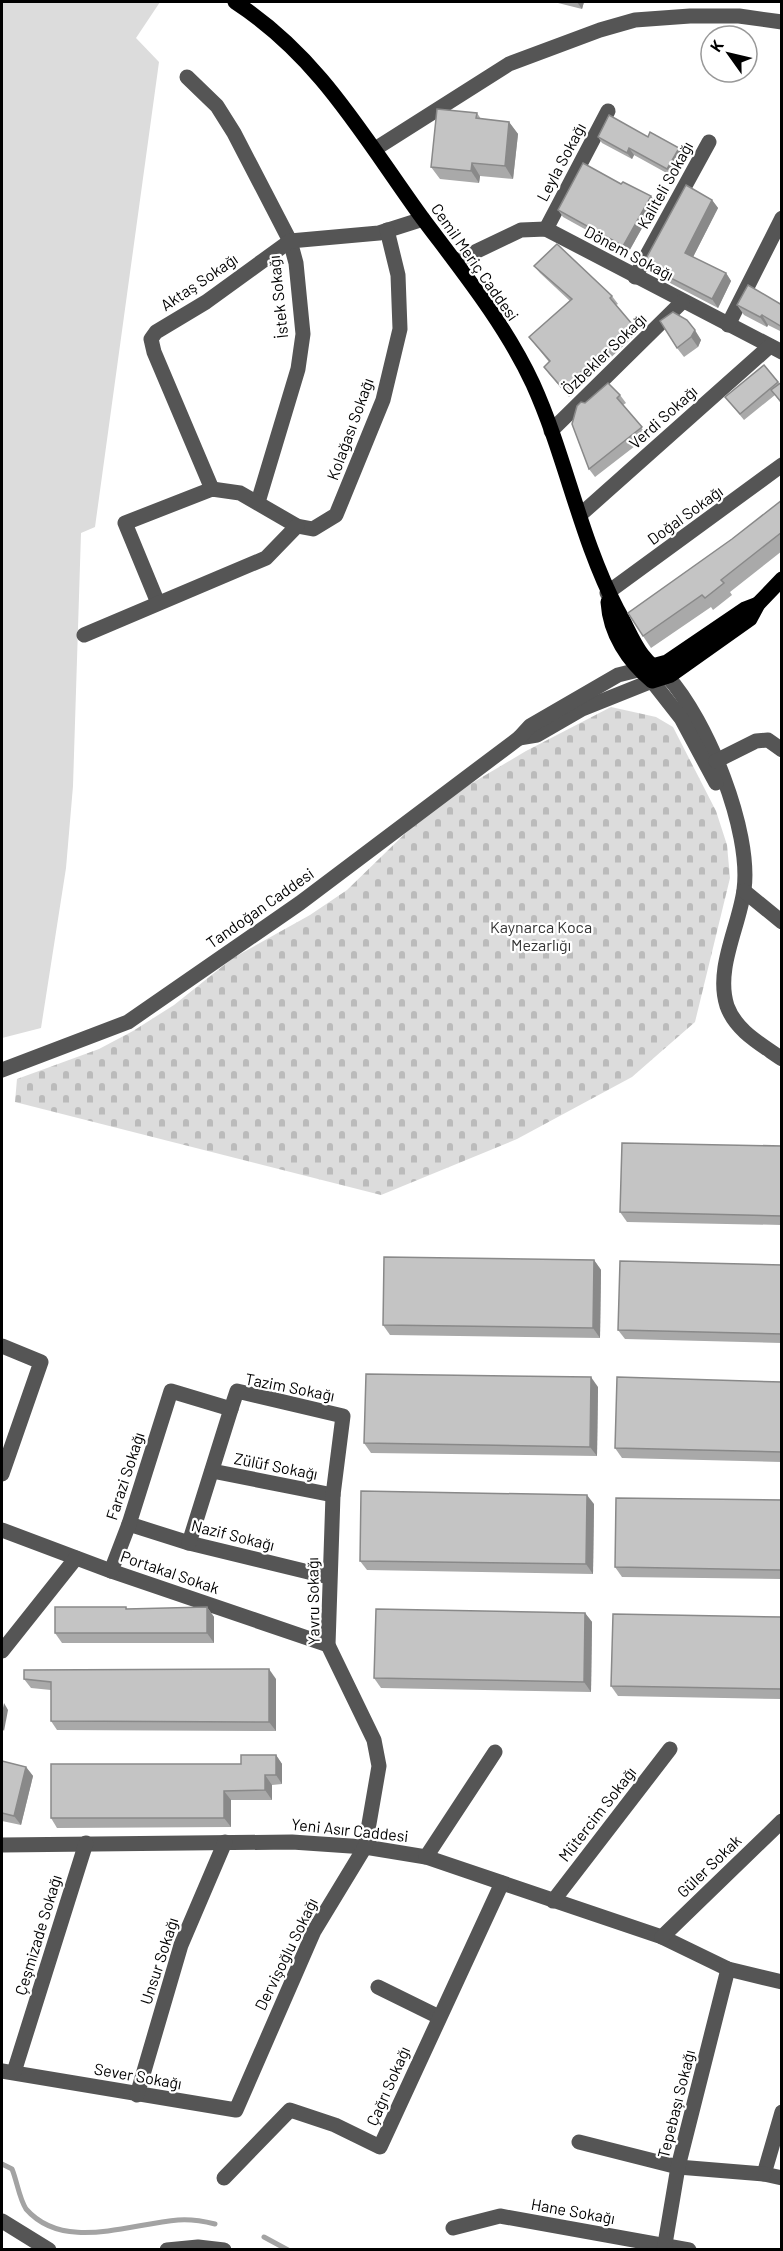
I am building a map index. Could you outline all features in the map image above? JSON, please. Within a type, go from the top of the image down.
[{"type":"main road","name":"Cemil Meriç Caddesi","points":[[235,2],[280,34],[307,61],[375,149],[423,219],[456,261],[524,367],[551,431],[607,593],[652,674]]},
{"type":"main road","points":[[652,674],[750,619],[759,604],[782,579]]},
{"type":"street","points":[[375,149],[509,64],[600,30],[634,20],[690,16],[739,16],[782,22]]},
{"type":"street","name":"İstek Sokağı","points":[[187,77],[217,106],[227,121],[290,241],[296,263],[303,334],[298,369],[258,502]]},
{"type":"street","name":"Leyla Sokağı","points":[[546,229],[608,111]]},
{"type":"street","name":"Kaliteli Sokağı","points":[[635,277],[710,142]]},
{"type":"street","points":[[728,325],[782,218]]},
{"type":"street","name":"Aktaş Sokağı","points":[[212,489],[157,361],[151,339],[156,332],[207,302],[290,241],[387,230],[423,219]]},
{"type":"street","points":[[456,261],[521,230],[546,229]]},
{"type":"street","name":"Dönem Sokağı","points":[[546,229],[682,302],[776,349]]},
{"type":"street","name":"Kolağası Sokağı","points":[[297,526],[313,529],[336,515],[383,400],[400,329],[398,275],[387,230]]},
{"type":"street","name":"Özbekler Sokağı","points":[[551,431],[682,302]]},
{"type":"street","name":"Verdi Sokağı","points":[[580,515],[776,349]]},
{"type":"street","name":"Doğal Sokağı","points":[[607,593],[782,465]]},
{"type":"street","points":[[84,635],[266,558],[297,526],[258,502],[231,491],[212,489],[125,523],[158,603]]},
{"type":"street","name":"Tandoğan Caddesi","points":[[2,1070],[128,1022],[300,903],[519,738],[537,735],[582,709],[652,674]]},
{"type":"street","name":"Cemil Meriç Caddesi","points":[[652,674],[687,704],[716,761],[737,820],[744,849],[744,891],[723,981],[725,998],[738,1025],[782,1059]]},
{"type":"street","name":"Cemil Meriç Caddesi","points":[[652,674],[681,718],[737,820]]},
{"type":"street","points":[[716,761],[756,741],[768,740],[782,750]]},
{"type":"street","points":[[744,891],[782,922]]},
{"type":"street","points":[[2,1346],[41,1362],[8,1437],[2,1474]]},
{"type":"street","name":"Tazim Sokağı","points":[[171,1391],[231,1409],[237,1391],[343,1416]]},
{"type":"street","name":"Farazi Sokağı","points":[[111,1571],[129,1524],[171,1391]]},
{"type":"street","points":[[189,1543],[231,1409]]},
{"type":"street","name":"Yavru Sokağı","points":[[343,1416],[333,1496],[328,1645],[374,1740],[379,1766],[364,1846]]},
{"type":"street","name":"Zülüf Sokağı","points":[[212,1471],[333,1496]]},
{"type":"street","name":"Nazif Sokağı","points":[[129,1524],[189,1543],[329,1577]]},
{"type":"street","name":"Portakal Sokak","points":[[2,1530],[111,1571],[328,1645]]},
{"type":"street","points":[[2,1652],[76,1558]]},
{"type":"street","name":"Mütercim Sokağı","points":[[553,1901],[670,1749]]},
{"type":"street","points":[[426,1857],[495,1752]]},
{"type":"street","name":"Güler Sokak","points":[[662,1937],[782,1821]]},
{"type":"street","name":"Unsur Sokağı","points":[[137,2095],[181,1945],[225,1842]]},
{"type":"street","name":"Yeni Asır Caddesi","points":[[2,1845],[292,1842],[364,1846],[426,1857],[662,1937],[728,1969],[782,1982]]},
{"type":"street","name":"Çeşmizade Sokağı","points":[[8,2072],[86,1843]]},
{"type":"street","name":"Dervişoğlu Sokağı","points":[[247,2080],[314,1930],[364,1846]]},
{"type":"street","name":"Çağrı Sokağı","points":[[224,2178],[290,2110],[335,2125],[380,2147],[502,1883]]},
{"type":"street","name":"Tepebaşı Sokağı","points":[[664,2247],[678,2167],[728,1969]]},
{"type":"street","points":[[378,1987],[439,2017]]},
{"type":"street","name":"Sever Sokağı","points":[[8,2072],[236,2110],[247,2080]]},
{"type":"street","points":[[764,2174],[782,2112]]},
{"type":"street","points":[[579,2142],[678,2167],[764,2174],[782,2178]]},
{"type":"street","name":"Hane Sokağı","points":[[453,2228],[500,2216],[689,2250]]},
{"type":"street","points":[[2,2221],[49,2250]]},
{"type":"street","points":[[167,2250],[198,2247],[224,2250]]},
{"type":"green space","points":[[2,2],[160,2],[136,38],[159,62],[95,527],[81,533],[73,786],[66,868],[41,1028],[2,1038]]},
{"type":"green space","name":"Kaynarca Koca Mezarlığı","points":[[611,707],[656,717],[673,727],[716,811],[727,845],[730,878],[695,1022],[632,1077],[517,1139],[381,1195],[15,1102],[17,1079],[99,1049],[133,1031],[174,1005],[233,958],[310,915],[347,890],[417,822],[457,792],[526,751]]},
{"type":"building","points":[[437,109],[477,113],[476,118],[509,122],[505,166],[472,163],[471,171],[431,167]]},
{"type":"building","points":[[609,115],[648,137],[650,132],[679,148],[667,169],[629,148],[627,153],[598,137]]},
{"type":"building","points":[[583,163],[621,184],[623,182],[651,196],[623,246],[558,210]]},
{"type":"building","points":[[686,185],[712,200],[685,253],[726,273],[712,299],[643,264]]},
{"type":"building","points":[[557,244],[612,296],[610,298],[632,324],[563,389],[544,367],[550,361],[529,337],[572,299],[534,266]]},
{"type":"building","points":[[748,285],[782,305],[782,327],[762,315],[760,317],[737,305]]},
{"type":"building","points":[[673,312],[687,320],[695,330],[691,337],[677,348],[660,321]]},
{"type":"building","points":[[764,365],[778,382],[740,414],[725,397]]},
{"type":"building","points":[[782,382],[782,403],[771,390]]},
{"type":"building","points":[[608,383],[620,395],[617,398],[642,427],[589,469],[572,424],[577,406],[581,402],[585,403]]},
{"type":"building","points":[[782,500],[782,532],[721,580],[724,583],[705,598],[702,595],[643,636],[628,613],[732,539]]},
{"type":"building","points":[[622,1143],[782,1146],[782,1216],[620,1212]]},
{"type":"building","points":[[384,1257],[594,1260],[593,1328],[383,1325]]},
{"type":"building","points":[[620,1261],[782,1265],[782,1334],[618,1330]]},
{"type":"building","points":[[366,1374],[591,1377],[590,1447],[364,1443]]},
{"type":"building","points":[[617,1377],[782,1382],[782,1452],[615,1448]]},
{"type":"building","points":[[361,1491],[587,1495],[586,1564],[360,1561]]},
{"type":"building","points":[[616,1498],[782,1500],[782,1570],[615,1567]]},
{"type":"building","points":[[55,1607],[126,1607],[126,1609],[207,1607],[207,1633],[55,1633]]},
{"type":"building","points":[[376,1609],[585,1613],[584,1682],[374,1678]]},
{"type":"building","points":[[613,1614],[782,1617],[782,1689],[611,1686]]},
{"type":"building","points":[[269,1669],[269,1722],[51,1721],[51,1682],[24,1679],[24,1670]]},
{"type":"building","points":[[241,1755],[276,1755],[276,1775],[265,1775],[265,1790],[224,1791],[224,1818],[51,1818],[51,1764],[241,1764]]},
{"type":"building","points":[[2,1761],[26,1767],[14,1816],[2,1813]]},
{"type":"waterway","points":[[2,2164],[12,2169],[26,2209],[41,2222],[58,2229],[96,2232],[183,2220],[215,2224]]},
{"type":"waterway","points":[[264,2237],[288,2250]]}]
